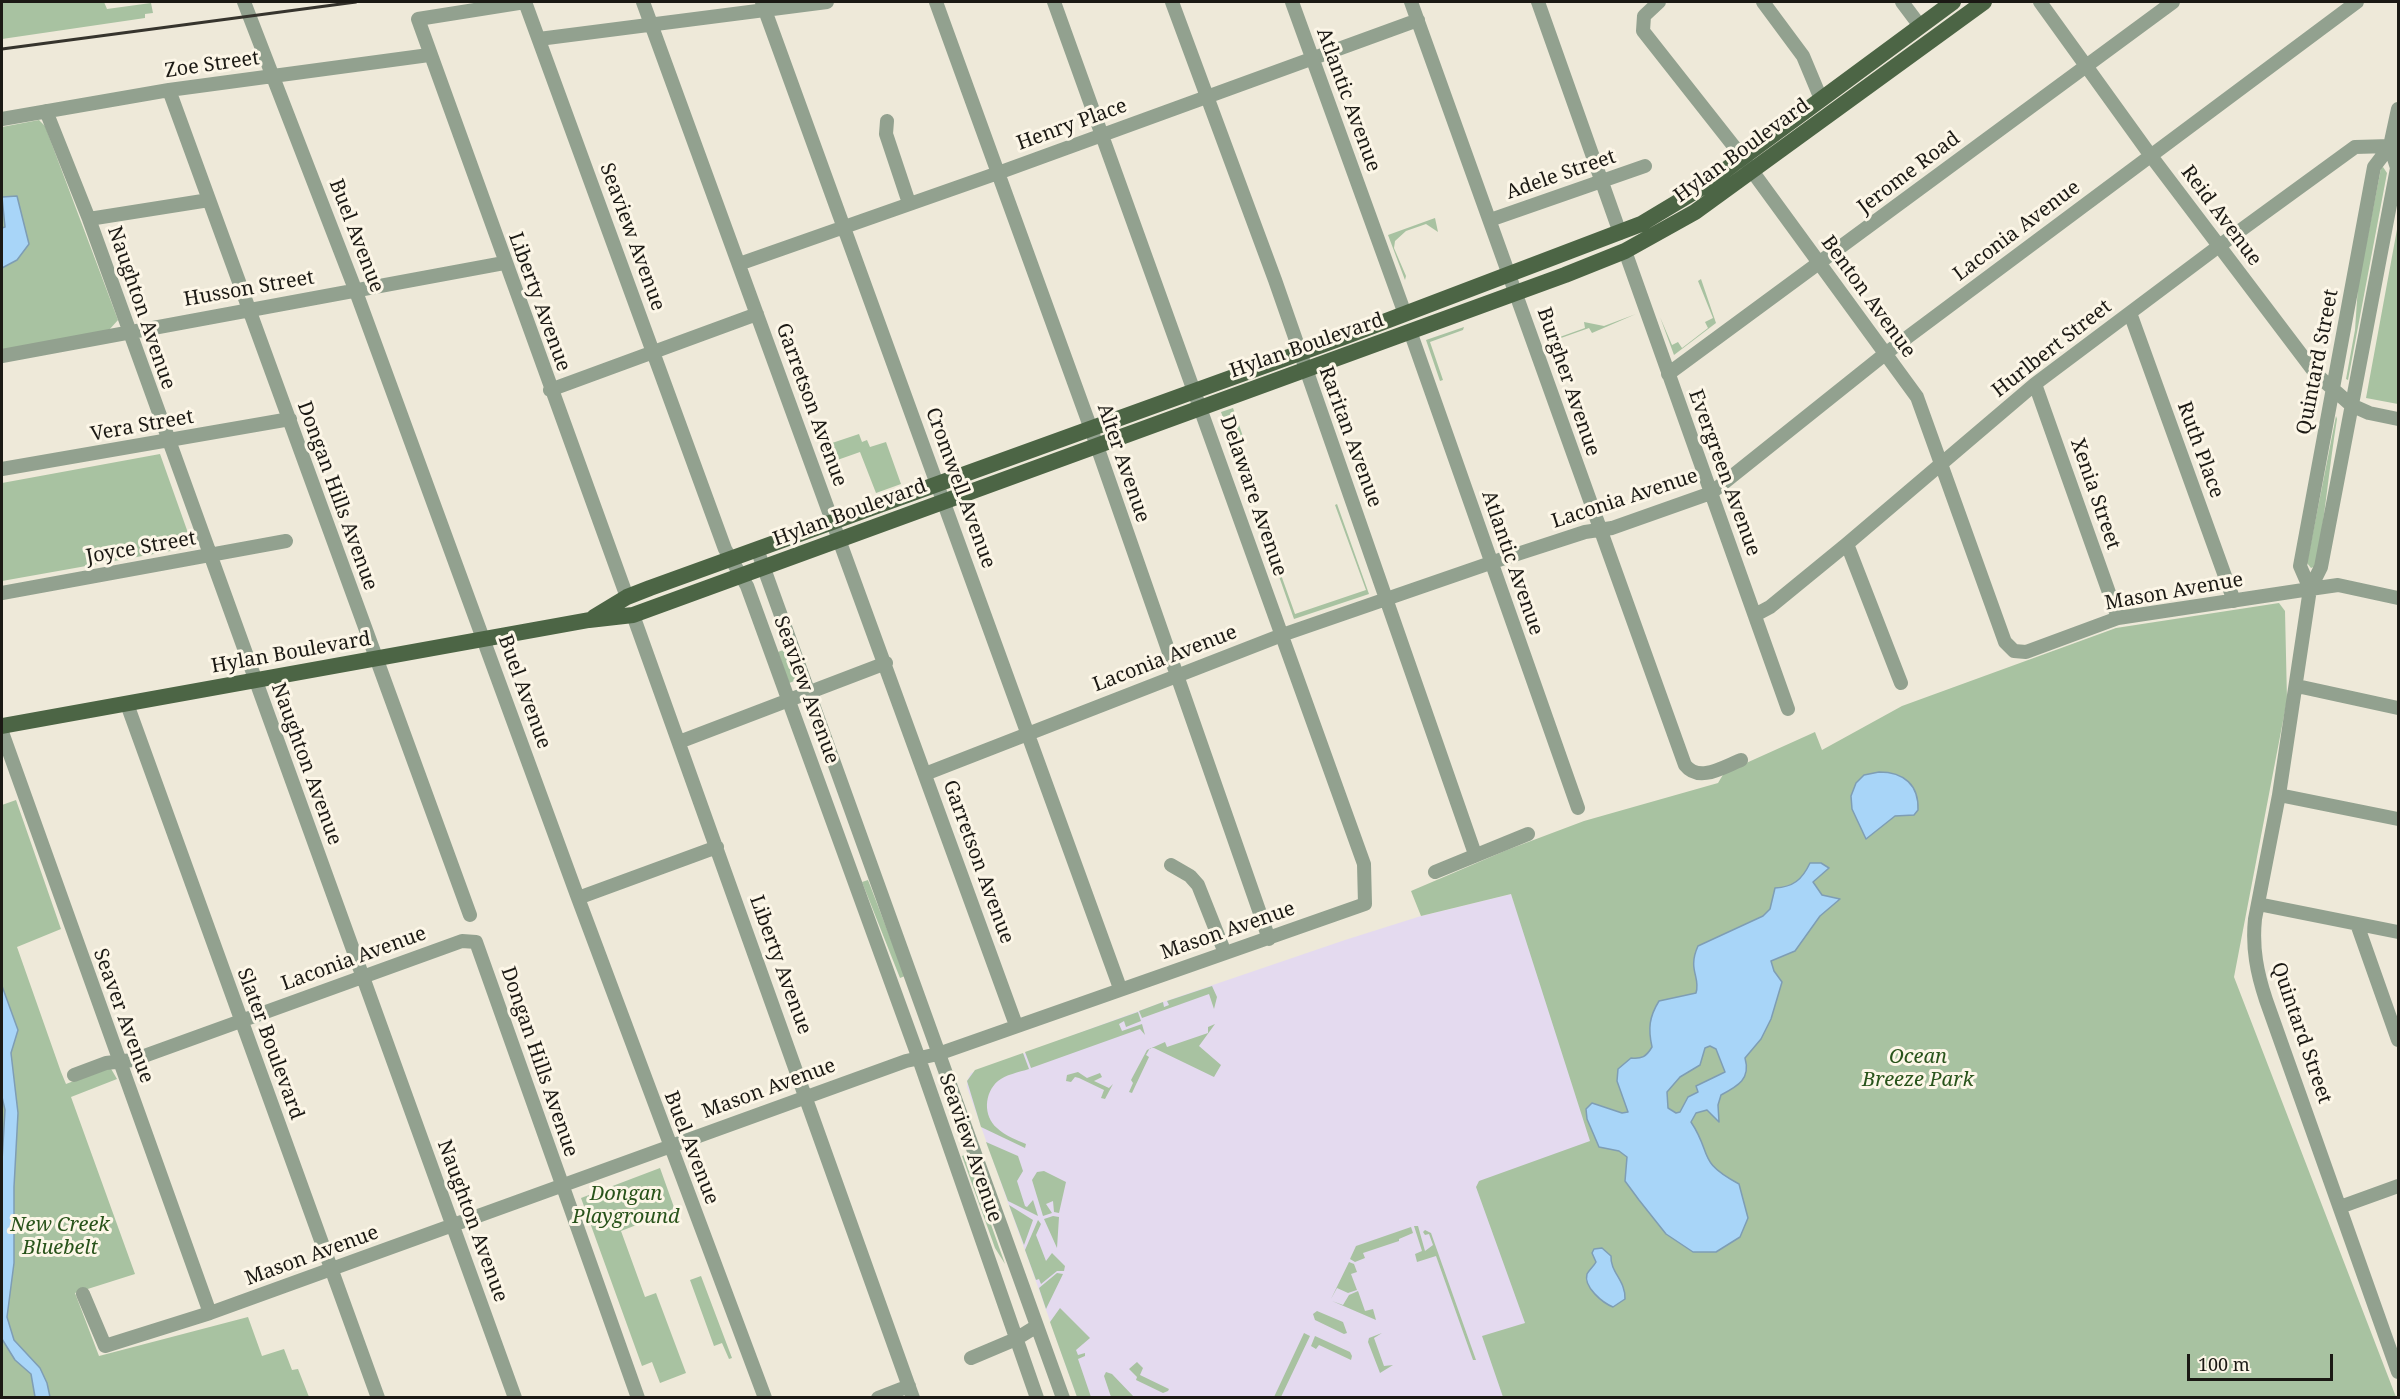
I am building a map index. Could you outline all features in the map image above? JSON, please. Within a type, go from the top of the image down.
[{"type":"main road","name":"Hylan Boulevard","points":[[1302,360],[1410,331],[1625,251],[1695,212],[1821,99],[1953,2]]},
{"type":"main road","name":"Hylan Boulevard","points":[[2,726],[589,620],[633,615],[944,501],[1094,436],[1302,360],[1405,314],[1620,233],[1747,165],[1984,2]]},
{"type":"main road","name":"Hylan Boulevard","points":[[589,620],[627,597],[937,482],[1094,436]]},
{"type":"street","name":"Buel Avenue","points":[[244,2],[355,290],[578,898],[765,1398]]},
{"type":"street","name":"Liberty Avenue","points":[[525,2],[418,19],[504,263],[627,597]]},
{"type":"street","name":"Seaview Avenue","points":[[525,2],[723,543],[741,575],[789,700],[918,1056],[1037,1398]]},
{"type":"street","name":"Garretson Avenue","points":[[643,2],[1017,1025]]},
{"type":"street","points":[[539,39],[651,24],[763,5],[827,2]]},
{"type":"street","name":"Alter Avenue","points":[[936,2],[1094,436],[1269,939]]},
{"type":"street","name":"Delaware Avenue","points":[[1054,2],[1364,864],[1365,904]]},
{"type":"street","name":"Raritan Avenue","points":[[1172,2],[1302,360],[1475,854]]},
{"type":"street","name":"Atlantic Avenue","points":[[1292,2],[1405,314]]},
{"type":"street","name":"Burgher Avenue","points":[[1411,2],[1685,765],[1693,773],[1704,774],[1741,760]]},
{"type":"street","points":[[1538,2],[1620,233]]},
{"type":"street","name":"Benton Avenue","points":[[1659,2],[1644,16],[1643,31],[1747,165],[1917,397],[2005,642],[2014,651]]},
{"type":"street","points":[[1763,2],[1803,57],[1821,99]]},
{"type":"street","points":[[1902,2],[1920,26]]},
{"type":"street","name":"Reid Avenue","points":[[2040,2],[2151,156],[2316,374],[2350,405],[2369,414],[2398,419]]},
{"type":"street","name":"Jerome Road","points":[[1668,374],[2173,2]]},
{"type":"street","name":"Laconia Avenue","points":[[925,774],[1282,635],[1491,563],[1711,493],[1885,354],[2357,2]]},
{"type":"street","name":"Cromwell Avenue","points":[[763,5],[1120,988]]},
{"type":"street","name":"Henry Place","points":[[739,264],[998,173],[1418,20]]},
{"type":"street","name":"Zoe Street","points":[[2,119],[169,90],[429,55]]},
{"type":"street","name":"Dongan Hills Avenue","points":[[169,90],[470,915]]},
{"type":"street","name":"Quintard Street","points":[[2310,589],[2300,566],[2332,391],[2374,167],[2390,146],[2398,109]]},
{"type":"street","name":"Naughton Avenue","points":[[46,111],[89,219],[127,331],[515,1398]]},
{"type":"street","points":[[887,121],[886,134],[909,203]]},
{"type":"street","name":"Quintard Street","points":[[2390,146],[2397,168],[2350,405],[2321,567],[2310,589],[2297,686],[2258,904],[2254,943],[2260,980],[2398,1372]]},
{"type":"street","name":"Hurlbert Street","points":[[1755,615],[1770,607],[1847,544],[2035,384],[2219,246],[2355,147],[2390,146]]},
{"type":"street","name":"Adele Street","points":[[1490,220],[1645,166]]},
{"type":"street","points":[[89,219],[209,200]]},
{"type":"street","name":"Evergreen Avenue","points":[[1625,251],[1788,709]]},
{"type":"street","name":"Husson Street","points":[[2,356],[127,331],[504,263]]},
{"type":"street","name":"Ruth Place","points":[[2130,313],[2234,601]]},
{"type":"street","points":[[550,390],[757,314]]},
{"type":"street","name":"Atlantic Avenue","points":[[1410,331],[1578,808]]},
{"type":"street","name":"Xenia Street","points":[[2035,384],[2118,618]]},
{"type":"street","name":"Vera Street","points":[[2,469],[290,419]]},
{"type":"street","name":"Joyce Street","points":[[2,592],[286,541]]},
{"type":"street","points":[[1847,544],[1901,683]]},
{"type":"street","name":"Seaview Avenue","points":[[757,549],[1063,1398]]},
{"type":"street","name":"Mason Avenue","points":[[2014,651],[2026,652],[2118,618],[2338,585],[2398,598]]},
{"type":"street","name":"Liberty Avenue","points":[[633,615],[911,1392]]},
{"type":"street","points":[[679,742],[886,663]]},
{"type":"street","points":[[2297,686],[2398,708]]},
{"type":"street","name":"Slater Boulevard","points":[[127,704],[378,1398]]},
{"type":"street","name":"Seaver Avenue","points":[[2,732],[210,1313]]},
{"type":"street","points":[[2279,795],[2398,819]]},
{"type":"street","points":[[1435,872],[1528,834]]},
{"type":"street","points":[[578,898],[717,848]]},
{"type":"street","points":[[1171,865],[1197,883],[1225,953]]},
{"type":"street","name":"Mason Avenue","points":[[83,1294],[105,1346],[210,1313],[918,1056],[938,1054],[1120,988],[1269,939],[1365,904]]},
{"type":"street","points":[[2258,904],[2398,932]]},
{"type":"street","points":[[2357,924],[2398,1040]]},
{"type":"street","name":"Laconia Avenue","points":[[74,1075],[133,1060],[462,941],[476,942]]},
{"type":"street","name":"Dongan Hills Avenue","points":[[476,942],[638,1398]]},
{"type":"street","points":[[2340,1207],[2398,1186]]},
{"type":"street","points":[[971,1358],[1016,1339],[1037,1326]]},
{"type":"street","points":[[878,1398],[911,1392]]},
{"type":"shaded area","points":[[1511,894],[1692,1397],[1077,1397],[967,1087],[971,1073],[1163,1002],[1345,940],[1421,916]]},
{"type":"green space","points":[[2,2],[104,2],[107,9],[151,3],[153,13],[145,14],[145,18],[2,39]]},
{"type":"green space","points":[[39,120],[45,126],[118,320],[109,330],[2,351],[2,127]]},
{"type":"green space","points":[[2383,167],[2387,173],[2348,380],[2346,379],[2355,330],[2358,286]]},
{"type":"green space","points":[[1435,218],[1438,232],[1426,224],[1406,231],[1395,241],[1394,248],[1406,276],[1405,280],[1388,235]]},
{"type":"green space","points":[[2398,224],[2398,404],[2366,398]]},
{"type":"green space","points":[[1701,279],[1716,323],[1674,355],[1660,317],[1672,345],[1678,342],[1682,348],[1708,328],[1705,322],[1713,318],[1698,281]]},
{"type":"green space","points":[[1636,314],[1592,333],[1589,328],[1547,343],[1544,335],[1552,332],[1557,338],[1585,328],[1584,322],[1604,326]]},
{"type":"green space","points":[[1464,327],[1463,330],[1430,342],[1443,380],[1440,381],[1426,340]]},
{"type":"green space","points":[[1233,408],[1245,442],[1233,446],[1221,412]]},
{"type":"green space","points":[[2336,416],[2319,548],[2316,566],[2311,568],[2307,563]]},
{"type":"green space","points":[[859,434],[862,442],[867,440],[870,447],[886,442],[901,484],[876,493],[860,452],[826,464],[820,447]]},
{"type":"green space","points":[[160,454],[193,547],[2,581],[2,483]]},
{"type":"green space","points":[[1337,504],[1369,594],[1294,619],[1268,545],[1270,544],[1295,614],[1366,590],[1335,505]]},
{"type":"green space","name":"Ocean Breeze Park","points":[[2279,603],[2285,611],[2287,700],[2234,977],[2396,1397],[1503,1397],[1482,1336],[1525,1323],[1476,1187],[1479,1181],[1590,1141],[1511,894],[1421,916],[1411,891],[1507,850],[1584,821],[1718,783],[1724,773],[1815,732],[1822,750],[1902,706],[2116,628]]},
{"type":"green space","points":[[783,650],[797,680],[789,683],[778,652]]},
{"type":"green space","name":"New Creek Bluebelt","points":[[16,800],[61,929],[17,947],[61,1072],[66,1084],[110,1067],[117,1079],[71,1097],[135,1274],[75,1293],[99,1356],[248,1317],[262,1356],[284,1349],[292,1370],[298,1369],[309,1397],[2,1397],[2,805]]},
{"type":"green space","points":[[868,880],[905,976],[900,978],[862,882]]},
{"type":"green space","points":[[1212,986],[1217,997],[1214,1009],[1209,994],[1142,1018],[1139,1011],[1163,1002],[1164,1007],[1169,1005],[1167,1001]]},
{"type":"green space","points":[[1138,1012],[1141,1021],[1126,1027],[1124,1021],[1119,1024],[1122,1031],[1142,1024],[1145,1035],[1140,1029],[1031,1068],[1025,1052]]},
{"type":"green space","points":[[1215,1024],[1199,1046],[1221,1065],[1214,1077],[1152,1048],[1165,1042],[1167,1047],[1208,1033],[1208,1027]]},
{"type":"green space","points":[[1149,1049],[1146,1055],[1149,1057],[1132,1093],[1129,1092],[1133,1083],[1131,1080]]},
{"type":"green space","points":[[1023,1053],[1029,1069],[1008,1075],[993,1086],[988,1098],[987,1111],[997,1128],[1011,1138],[1026,1144],[1025,1148],[981,1127],[967,1081],[975,1070]]},
{"type":"green space","points":[[1078,1072],[1087,1078],[1100,1073],[1102,1077],[1094,1081],[1109,1088],[1113,1084],[1105,1099],[1101,1098],[1104,1090],[1079,1078],[1075,1077],[1071,1082],[1066,1081],[1067,1075]]},
{"type":"green space","points":[[986,1142],[1018,1156],[1023,1171],[1017,1181],[1025,1206],[1027,1207],[1033,1200],[1038,1216],[1008,1201]]},
{"type":"green space","points":[[966,1154],[1005,1264],[995,1248],[962,1156]]},
{"type":"green space","name":"Dongan Playground","points":[[660,1168],[675,1210],[621,1231],[645,1297],[656,1293],[686,1373],[660,1383],[652,1362],[642,1366],[581,1198]]},
{"type":"green space","points":[[1044,1171],[1066,1182],[1059,1213],[1054,1212],[1053,1201],[1046,1204],[1052,1213],[1043,1216],[1032,1180],[1037,1172]]},
{"type":"green space","points":[[1009,1205],[1033,1220],[1024,1245]]},
{"type":"green space","points":[[1059,1217],[1057,1248],[1044,1219]]},
{"type":"green space","points":[[1038,1220],[1041,1224],[1036,1235],[1046,1261],[1052,1253],[1065,1266],[1064,1271],[1057,1271],[1041,1284],[1039,1279],[1036,1280],[1025,1250]]},
{"type":"green space","points":[[1414,1226],[1418,1226],[1425,1251],[1433,1245],[1429,1234],[1425,1235],[1423,1232],[1425,1230],[1431,1233],[1476,1360],[1473,1360],[1436,1256],[1417,1262],[1415,1254],[1422,1251]]},
{"type":"green space","points":[[1411,1227],[1413,1233],[1399,1241],[1363,1253],[1365,1258],[1355,1262],[1350,1259],[1356,1246]]},
{"type":"green space","points":[[1349,1262],[1354,1264],[1357,1272],[1351,1274],[1357,1290],[1348,1293],[1337,1288],[1331,1299]]},
{"type":"green space","points":[[1057,1273],[1063,1274],[1046,1309],[1039,1288]]},
{"type":"green space","points":[[701,1276],[732,1358],[729,1359],[722,1343],[714,1346],[690,1280]]},
{"type":"green space","points":[[1358,1291],[1365,1311],[1373,1309],[1376,1320],[1332,1301],[1343,1305],[1349,1295]]},
{"type":"green space","points":[[1060,1308],[1090,1338],[1076,1350],[1078,1355],[1085,1353],[1085,1356],[1078,1359],[1091,1397],[1077,1397],[1050,1322]]},
{"type":"green space","points":[[1317,1311],[1343,1322],[1347,1333],[1344,1334],[1315,1320],[1313,1314]]},
{"type":"green space","points":[[1304,1333],[1310,1336],[1281,1397],[1274,1397]]},
{"type":"green space","points":[[1382,1333],[1374,1338],[1384,1366],[1393,1365],[1380,1373],[1368,1342],[1369,1338]]},
{"type":"green space","points":[[1315,1336],[1350,1352],[1351,1360],[1319,1345],[1316,1349],[1311,1346]]},
{"type":"green space","points":[[1137,1362],[1143,1368],[1140,1375],[1169,1389],[1168,1391],[1163,1393],[1136,1380],[1137,1377],[1129,1369]]},
{"type":"green space","points":[[1106,1372],[1112,1374],[1134,1397],[1111,1397],[1104,1376]]},
{"type":"water","points":[[17,196],[29,244],[17,260],[2,268],[2,228],[5,227],[2,197]]},
{"type":"water","points":[[1879,772],[1903,777],[1913,787],[1918,801],[1918,810],[1914,815],[1895,816],[1866,839],[1852,809],[1851,796],[1856,783],[1864,775]]},
{"type":"water","points":[[1810,863],[1821,863],[1829,868],[1813,882],[1822,895],[1840,899],[1820,916],[1795,951],[1771,961],[1774,971],[1782,982],[1771,1019],[1761,1039],[1745,1058],[1745,1077],[1721,1095],[1718,1105],[1719,1122],[1707,1110],[1696,1113],[1691,1122],[1711,1163],[1725,1176],[1739,1184],[1748,1218],[1740,1237],[1716,1252],[1693,1252],[1666,1234],[1625,1181],[1627,1157],[1619,1151],[1599,1147],[1587,1119],[1586,1109],[1592,1103],[1622,1113],[1628,1112],[1617,1081],[1618,1069],[1631,1058],[1643,1057],[1652,1047],[1650,1023],[1659,1001],[1696,993],[1694,961],[1698,946],[1763,916],[1770,909],[1775,888],[1792,884]],"holes":[[[1710,1046],[1716,1049],[1725,1072],[1696,1086],[1698,1092],[1688,1097],[1680,1112],[1676,1113],[1668,1108],[1667,1092],[1680,1077],[1700,1065],[1705,1048]]]},
{"type":"water","points":[[2,986],[18,1030],[11,1053],[18,1113],[14,1187],[14,1263],[7,1317],[14,1340],[40,1368],[50,1397],[35,1397],[31,1374],[15,1360],[2,1339],[2,1161],[5,1110],[2,1097]]},
{"type":"water","points":[[1602,1248],[1611,1256],[1611,1262],[1625,1293],[1625,1299],[1613,1307],[1595,1294],[1587,1279],[1587,1274],[1596,1262],[1592,1253],[1594,1249]]},
{"type":"railway","points":[[2,49],[356,2]]}]
